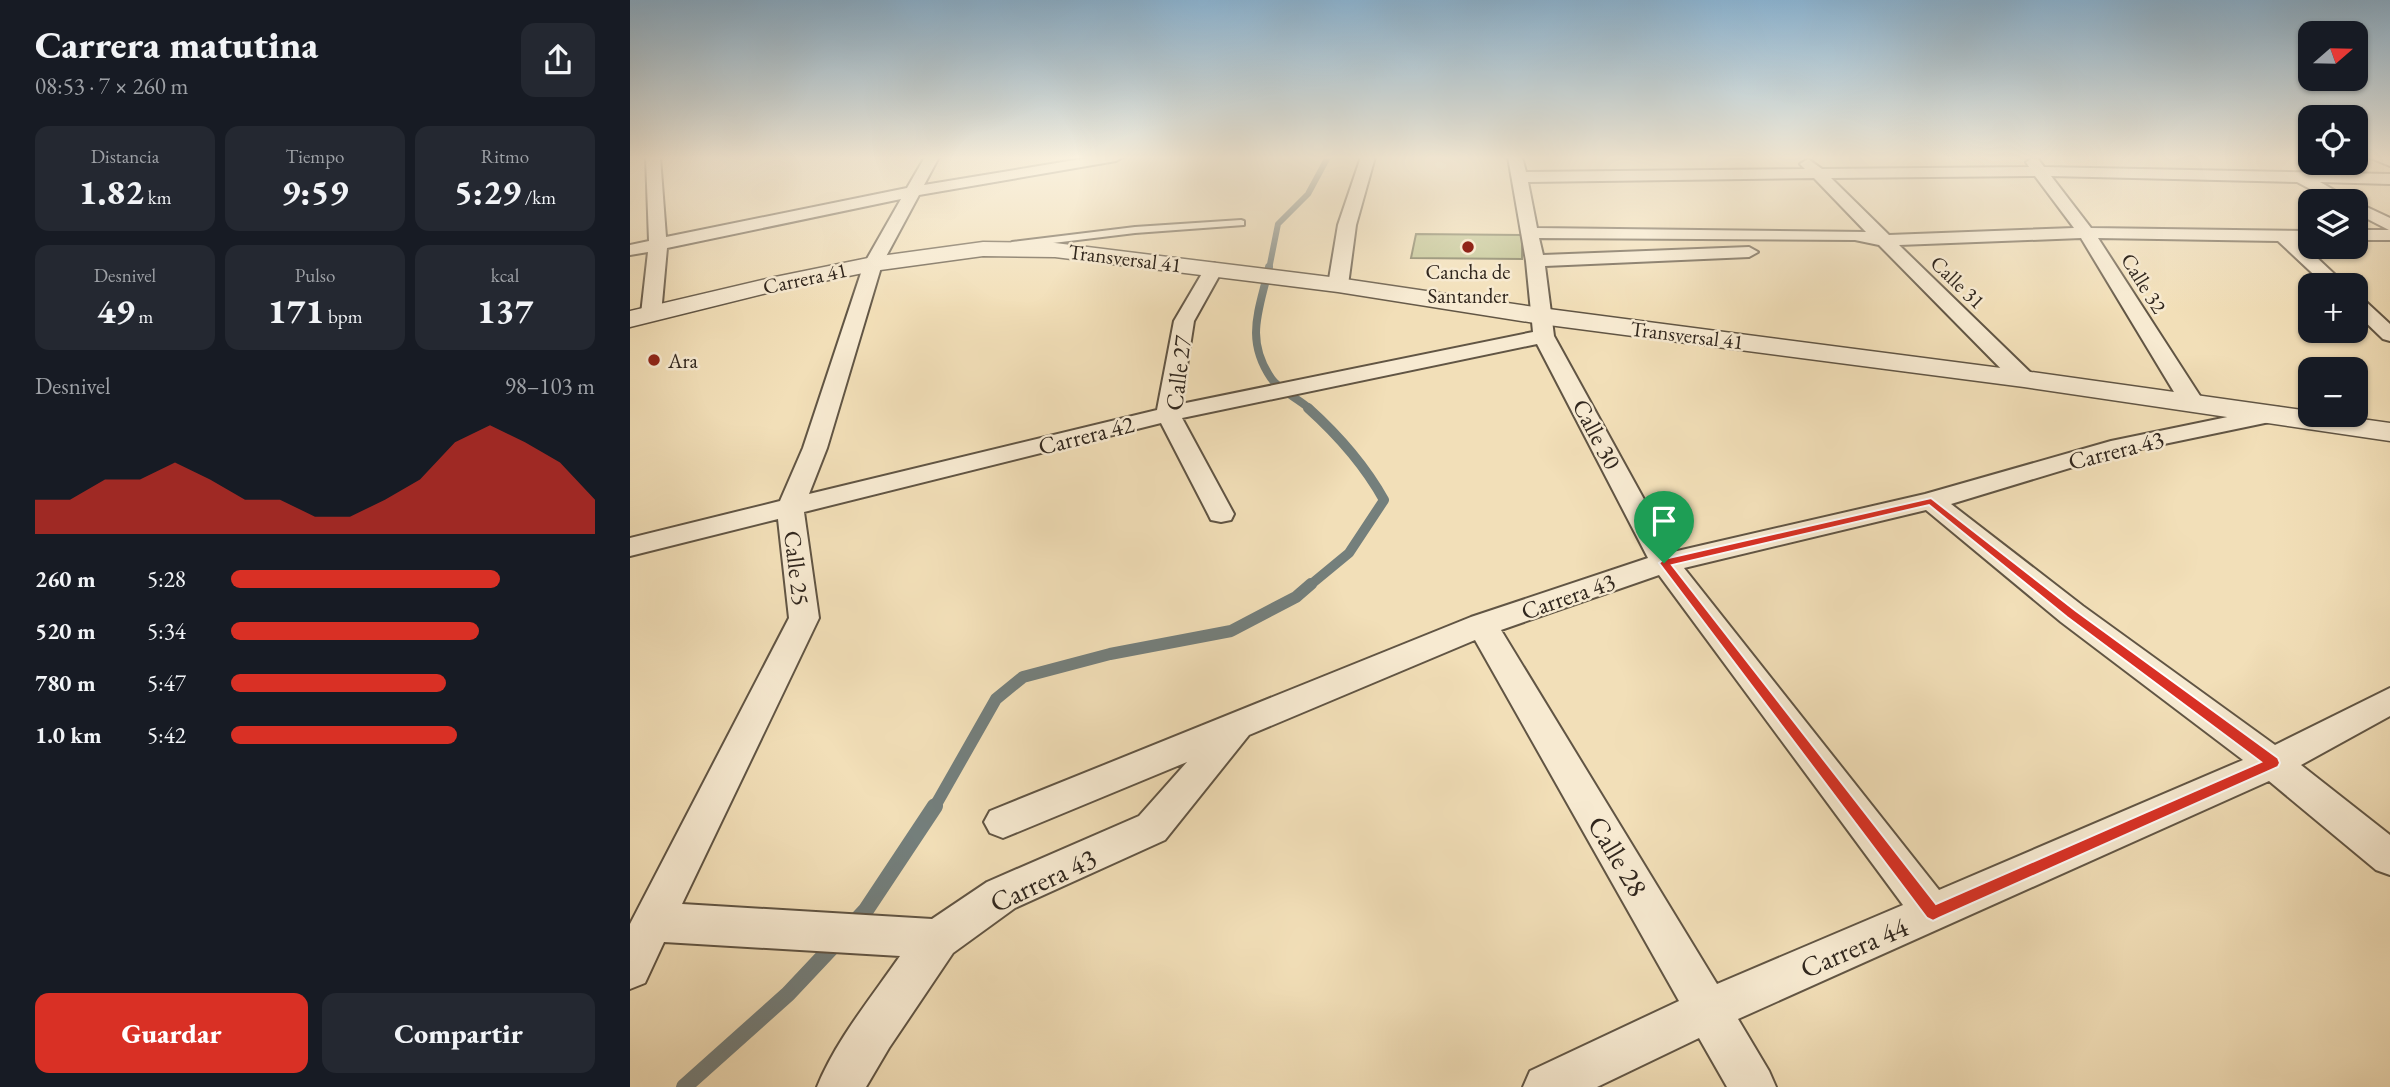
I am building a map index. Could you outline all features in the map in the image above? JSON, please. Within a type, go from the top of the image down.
[{"type":"street","points":[[641,316],[658,244],[657,208]]},
{"type":"street","points":[[630,250],[834,208]]},
{"type":"street","name":"Calle 25","points":[[630,968],[804,618],[790,509],[815,448],[873,264],[903,208]]},
{"type":"street","points":[[1338,285],[1353,208]]},
{"type":"street","name":"Calle 30","points":[[1524,208],[1535,261],[1543,326],[1664,563],[1933,913]]},
{"type":"street","name":"Calle 31","points":[[1850,208],[2024,379]]},
{"type":"street","name":"Calle 32","points":[[2067,208],[2192,402]]},
{"type":"street","points":[[2368,213],[2390,225]]},
{"type":"street","points":[[1529,233],[1855,235],[1883,240],[2086,233],[2298,236]]},
{"type":"street","points":[[2368,235],[2390,235]]},
{"type":"street","points":[[2283,236],[2323,273]]},
{"type":"street","points":[[1535,261],[1865,248],[1883,240]]},
{"type":"street","name":"Transversal 41","points":[[983,248],[1055,250],[1338,285],[1543,326],[2024,379],[2390,432]]},
{"type":"street","name":"Carrera 41","points":[[641,316],[873,264],[983,248]]},
{"type":"street","name":"Calle 27","points":[[1214,269],[1184,321],[1168,414],[1221,514]]},
{"type":"street","points":[[2368,314],[2390,335]]},
{"type":"street","name":"Carrera 42","points":[[630,547],[1168,414],[1543,326]]},
{"type":"street","name":"Carrera 43","points":[[1003,822],[1482,625],[1664,563],[1931,501],[2111,448],[2276,414]]},
{"type":"street","points":[[1931,501],[2072,614],[2273,763],[2390,858]]},
{"type":"street","name":"Calle 28","points":[[1482,625],[1753,1087]]},
{"type":"street","name":"Carrera 44","points":[[1545,1087],[1709,1010],[2273,763],[2390,701]]},
{"type":"street","name":"Carrera 43","points":[[840,1087],[873,1032],[938,939],[1001,895],[1152,828],[1239,725]]},
{"type":"street","points":[[653,922],[938,939]]},
{"type":"lane","points":[[983,248],[1160,227],[1241,223]]},
{"type":"green space","name":"Cancha de Santander","points":[[1416,234],[1522,235],[1522,259],[1411,258]]},
{"type":"waterway","points":[[1269,269],[1278,224],[1294,208]]},
{"type":"waterway","points":[[1269,267],[1256,323],[1258,350],[1271,378],[1310,409]]},
{"type":"waterway","points":[[1308,408],[1350,451],[1384,500],[1349,553],[1309,586]]},
{"type":"waterway","points":[[934,808],[996,699],[1023,677],[1110,654],[1231,631],[1296,597],[1311,584]]},
{"type":"waterway","points":[[852,925],[866,910],[935,806]]},
{"type":"waterway","points":[[684,1087],[788,994],[837,942]]},
{"type":"place","name":"Cancha de Santander","points":[[1468,247]]},
{"type":"place","name":"Ara","points":[[654,360]]},
{"type":"route","points":[[1931,501],[2072,614],[2273,763],[1933,913],[1664,563],[1931,501]]}]
